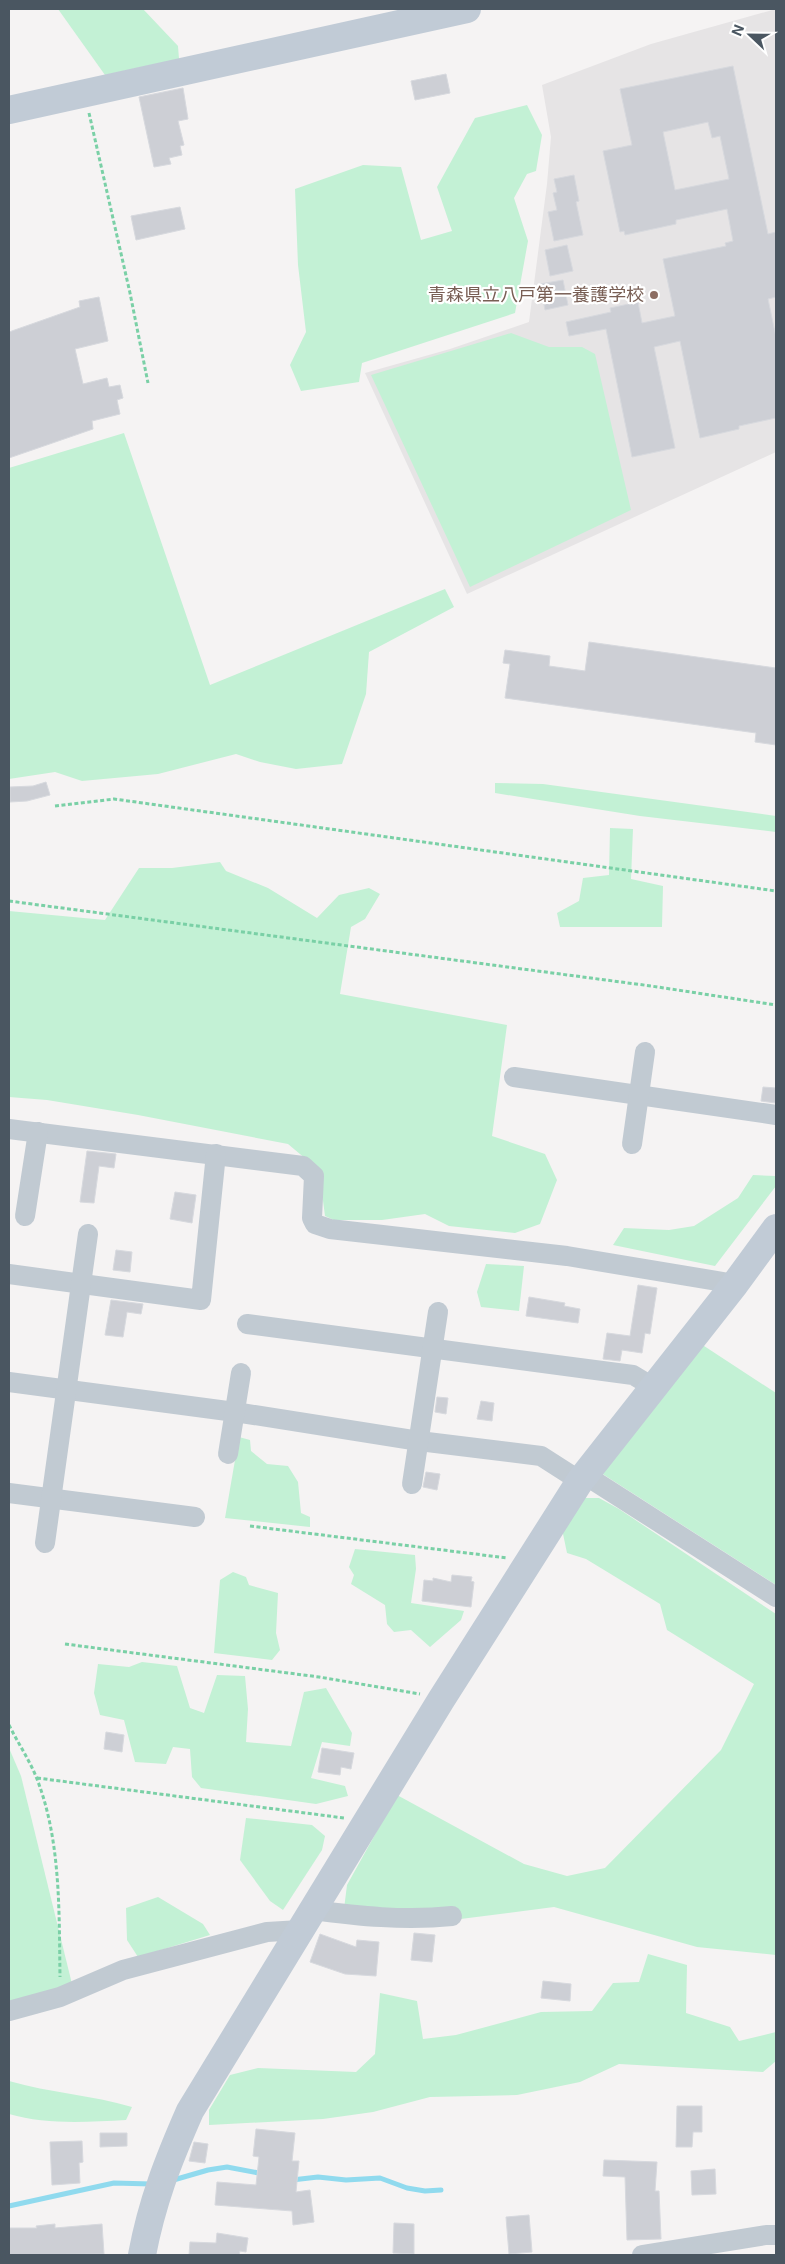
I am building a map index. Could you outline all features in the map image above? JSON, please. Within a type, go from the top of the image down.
[{"type":"street","points":[[9,110],[454,10]]},
{"type":"street","points":[[632,1144],[645,1052]]},
{"type":"street","points":[[514,1077],[776,1115]]},
{"type":"street","points":[[9,1129],[303,1166],[314,1176],[312,1218],[315,1224],[330,1229],[567,1256],[735,1284]]},
{"type":"street","points":[[25,1216],[38,1132]]},
{"type":"street","points":[[9,1274],[201,1300],[216,1154]]},
{"type":"street","points":[[142,2255],[150,2213],[170,2154],[190,2111],[441,1700],[583,1478],[735,1284],[776,1228]]},
{"type":"street","points":[[45,1543],[68,1390],[88,1234]]},
{"type":"street","points":[[412,1484],[438,1312]]},
{"type":"street","points":[[247,1324],[633,1375],[653,1387]]},
{"type":"street","points":[[228,1454],[240,1373]]},
{"type":"street","points":[[9,1382],[235,1412],[419,1441],[541,1456],[583,1478],[776,1597]]},
{"type":"street","points":[[9,1493],[194,1517]]},
{"type":"street","points":[[9,2011],[60,1997],[123,1970],[306,1920],[355,1916],[423,1919],[452,1916]]},
{"type":"street","points":[[642,2255],[776,2235]]},
{"type":"path","points":[[84,93],[130,294],[148,383]]},
{"type":"path","points":[[55,806],[114,799],[776,891]]},
{"type":"path","points":[[9,902],[612,980],[776,1005]]},
{"type":"path","points":[[250,1526],[530,1561]]},
{"type":"path","points":[[65,1644],[319,1677],[414,1692],[441,1700]]},
{"type":"path","points":[[9,1725],[37,1778],[49,1817],[60,1904],[60,1997]]},
{"type":"path","points":[[37,1778],[367,1821]]},
{"type":"shaded area","name":"青森県立八戸第一養護学校","points":[[776,9],[776,452],[467,594],[365,373],[450,349],[529,322],[547,184],[551,137],[542,85],[651,44]]},
{"type":"green space","points":[[58,9],[143,9],[178,46],[179,59],[105,75]]},
{"type":"green space","points":[[527,105],[542,135],[536,171],[527,174],[514,198],[528,241],[515,313],[362,363],[359,382],[301,391],[290,365],[306,332],[298,265],[295,189],[363,165],[401,167],[421,240],[452,231],[437,187],[475,118]]},
{"type":"green space","points":[[511,333],[549,347],[582,347],[595,354],[631,510],[470,587],[371,375]]},
{"type":"green space","points":[[124,433],[210,685],[445,589],[454,607],[369,652],[366,694],[342,764],[296,769],[260,762],[236,754],[158,774],[82,781],[55,772],[9,779],[9,468]]},
{"type":"green space","points":[[495,783],[543,784],[776,816],[776,832],[640,816],[495,793]]},
{"type":"green space","points":[[610,828],[633,829],[631,879],[663,886],[662,927],[560,927],[557,913],[579,901],[583,878],[609,875]]},
{"type":"green space","points":[[220,862],[226,871],[268,888],[317,918],[339,895],[369,888],[380,894],[365,919],[351,927],[340,994],[507,1025],[492,1136],[545,1154],[557,1180],[540,1224],[515,1233],[449,1226],[425,1214],[382,1220],[334,1220],[325,1216],[319,1170],[288,1144],[138,1115],[47,1100],[9,1097],[9,911],[105,920],[139,868],[172,868]]},
{"type":"green space","points":[[753,1175],[775,1176],[776,1186],[715,1266],[613,1245],[624,1228],[669,1230],[694,1226],[738,1198]]},
{"type":"green space","points":[[486,1264],[524,1266],[519,1311],[481,1307],[477,1292]]},
{"type":"green space","points":[[698,1342],[776,1393],[776,1585],[601,1473]]},
{"type":"green space","points":[[239,1437],[250,1440],[251,1451],[267,1464],[288,1466],[298,1482],[301,1513],[310,1517],[310,1527],[225,1518]]},
{"type":"green space","points":[[584,1498],[599,1498],[619,1509],[776,1614],[776,1955],[697,1947],[554,1907],[429,1923],[343,1917],[347,1885],[397,1795],[524,1864],[567,1876],[605,1868],[721,1750],[754,1684],[667,1630],[660,1604],[586,1559],[567,1553],[562,1529]]},
{"type":"green space","points":[[355,1549],[415,1555],[416,1569],[411,1603],[464,1611],[461,1620],[430,1647],[411,1630],[394,1632],[387,1624],[385,1605],[351,1584],[354,1575],[349,1567]]},
{"type":"green space","points":[[233,1572],[246,1577],[249,1585],[278,1593],[276,1633],[280,1650],[272,1660],[214,1653],[220,1580]]},
{"type":"green space","points":[[142,1662],[177,1666],[190,1708],[204,1713],[217,1675],[245,1676],[248,1709],[246,1742],[291,1746],[304,1692],[326,1688],[352,1733],[350,1746],[322,1742],[311,1778],[345,1786],[348,1796],[316,1804],[201,1788],[192,1777],[190,1749],[173,1747],[166,1764],[135,1762],[124,1720],[100,1715],[94,1693],[98,1664],[129,1667]]},
{"type":"green space","points":[[9,1748],[21,1776],[73,1988],[9,2003]]},
{"type":"green space","points":[[246,1818],[312,1825],[325,1836],[322,1850],[283,1910],[270,1901],[240,1860]]},
{"type":"green space","points":[[158,1897],[203,1924],[210,1935],[138,1957],[127,1940],[126,1908]]},
{"type":"green space","points":[[648,1954],[687,1965],[686,2013],[730,2027],[739,2041],[776,2032],[776,2061],[763,2072],[619,2064],[580,2082],[517,2095],[430,2097],[373,2112],[323,2119],[209,2125],[209,2110],[230,2075],[258,2068],[356,2072],[375,2054],[380,1993],[417,2001],[423,2039],[456,2035],[541,2012],[592,2011],[613,1983],[639,1982]]},
{"type":"green space","points":[[9,2081],[132,2107],[126,2120],[67,2122],[37,2120],[9,2114]]},
{"type":"building","points":[[733,66],[768,234],[776,232],[776,297],[768,299],[776,337],[776,418],[739,426],[739,429],[700,438],[680,341],[654,347],[675,448],[632,457],[606,329],[569,336],[566,322],[611,312],[610,308],[638,302],[642,323],[675,316],[663,259],[726,246],[725,243],[733,241],[727,209],[676,220],[676,224],[625,235],[624,231],[620,232],[603,151],[632,145],[620,89]],"holes":[[[708,122],[712,138],[720,136],[729,179],[675,190],[663,132]]]},
{"type":"building","points":[[446,74],[450,93],[415,100],[411,81]]},
{"type":"building","points":[[183,88],[188,119],[178,121],[184,145],[180,146],[182,155],[169,158],[171,164],[154,167],[139,97]]},
{"type":"building","points":[[574,175],[579,201],[576,202],[583,235],[554,241],[548,212],[557,210],[553,193],[557,192],[554,179]]},
{"type":"building","points":[[180,207],[185,229],[136,240],[131,216]]},
{"type":"building","points":[[567,245],[573,271],[550,276],[545,250]]},
{"type":"building","points":[[563,280],[568,305],[545,310],[540,284]]},
{"type":"building","points":[[99,297],[108,341],[75,349],[83,384],[107,378],[109,387],[120,385],[123,398],[117,400],[120,414],[92,421],[93,429],[9,458],[9,332],[80,307],[79,301]]},
{"type":"building","points":[[589,642],[776,668],[776,745],[755,742],[756,733],[505,698],[510,664],[503,663],[505,650],[550,656],[549,666],[585,671]]},
{"type":"building","points":[[46,782],[50,795],[27,801],[10,802],[10,787],[33,786]]},
{"type":"building","points":[[763,1087],[776,1088],[776,1103],[761,1101]]},
{"type":"building","points":[[87,1151],[116,1154],[114,1168],[99,1166],[94,1203],[80,1202]]},
{"type":"building","points":[[175,1192],[196,1195],[192,1223],[170,1219]]},
{"type":"building","points":[[116,1250],[132,1252],[130,1272],[113,1270]]},
{"type":"building","points":[[638,1285],[657,1288],[650,1334],[645,1333],[642,1353],[622,1350],[620,1361],[603,1359],[607,1333],[630,1336]]},
{"type":"building","points":[[529,1297],[565,1303],[564,1306],[580,1309],[578,1323],[526,1316]]},
{"type":"building","points":[[111,1300],[143,1304],[141,1314],[127,1312],[123,1337],[105,1335]]},
{"type":"building","points":[[437,1397],[448,1398],[446,1414],[435,1412]]},
{"type":"building","points":[[481,1401],[494,1403],[492,1421],[477,1419]]},
{"type":"building","points":[[426,1472],[440,1474],[437,1490],[423,1487]]},
{"type":"building","points":[[452,1575],[472,1577],[471,1581],[474,1582],[471,1607],[422,1601],[424,1580],[433,1581],[433,1578],[451,1582]]},
{"type":"building","points":[[106,1732],[124,1735],[122,1752],[104,1749]]},
{"type":"building","points":[[322,1748],[354,1753],[351,1769],[341,1767],[340,1775],[318,1772]]},
{"type":"building","points":[[414,1933],[435,1935],[432,1962],[411,1960]]},
{"type":"building","points":[[320,1934],[356,1947],[357,1940],[379,1942],[376,1976],[345,1974],[310,1962]]},
{"type":"building","points":[[543,1981],[571,1984],[570,2001],[541,1998]]},
{"type":"building","points":[[677,2106],[702,2106],[702,2132],[693,2132],[692,2147],[676,2147]]},
{"type":"building","points":[[256,2129],[295,2133],[292,2161],[299,2161],[296,2192],[310,2190],[314,2222],[293,2225],[292,2211],[215,2205],[217,2182],[256,2185],[259,2157],[253,2156]]},
{"type":"building","points":[[100,2133],[127,2133],[127,2146],[100,2147]]},
{"type":"building","points":[[82,2141],[83,2162],[79,2163],[80,2183],[52,2185],[50,2142]]},
{"type":"building","points":[[194,2142],[208,2144],[205,2163],[189,2161]]},
{"type":"building","points":[[604,2160],[657,2162],[655,2191],[659,2191],[661,2239],[627,2240],[625,2177],[603,2176]]},
{"type":"building","points":[[715,2169],[716,2194],[692,2195],[691,2171]]},
{"type":"building","points":[[529,2215],[532,2252],[509,2254],[506,2217]]},
{"type":"building","points":[[394,2223],[414,2224],[414,2254],[393,2253]]},
{"type":"building","points":[[55,2224],[55,2228],[102,2224],[104,2254],[9,2255],[9,2228],[37,2228],[36,2226]]},
{"type":"building","points":[[217,2233],[248,2238],[246,2252],[240,2251],[239,2255],[189,2255],[190,2242],[216,2243]]},
{"type":"waterway","points":[[170,2181],[208,2170],[227,2167],[264,2174]]},
{"type":"waterway","points":[[292,2180],[318,2177],[346,2180],[380,2178],[407,2188],[425,2191],[441,2190]]},
{"type":"waterway","points":[[9,2206],[114,2183],[151,2184]]},
{"type":"place","name":"青森県立八戸第一養護学校","points":[[654,295]]}]
